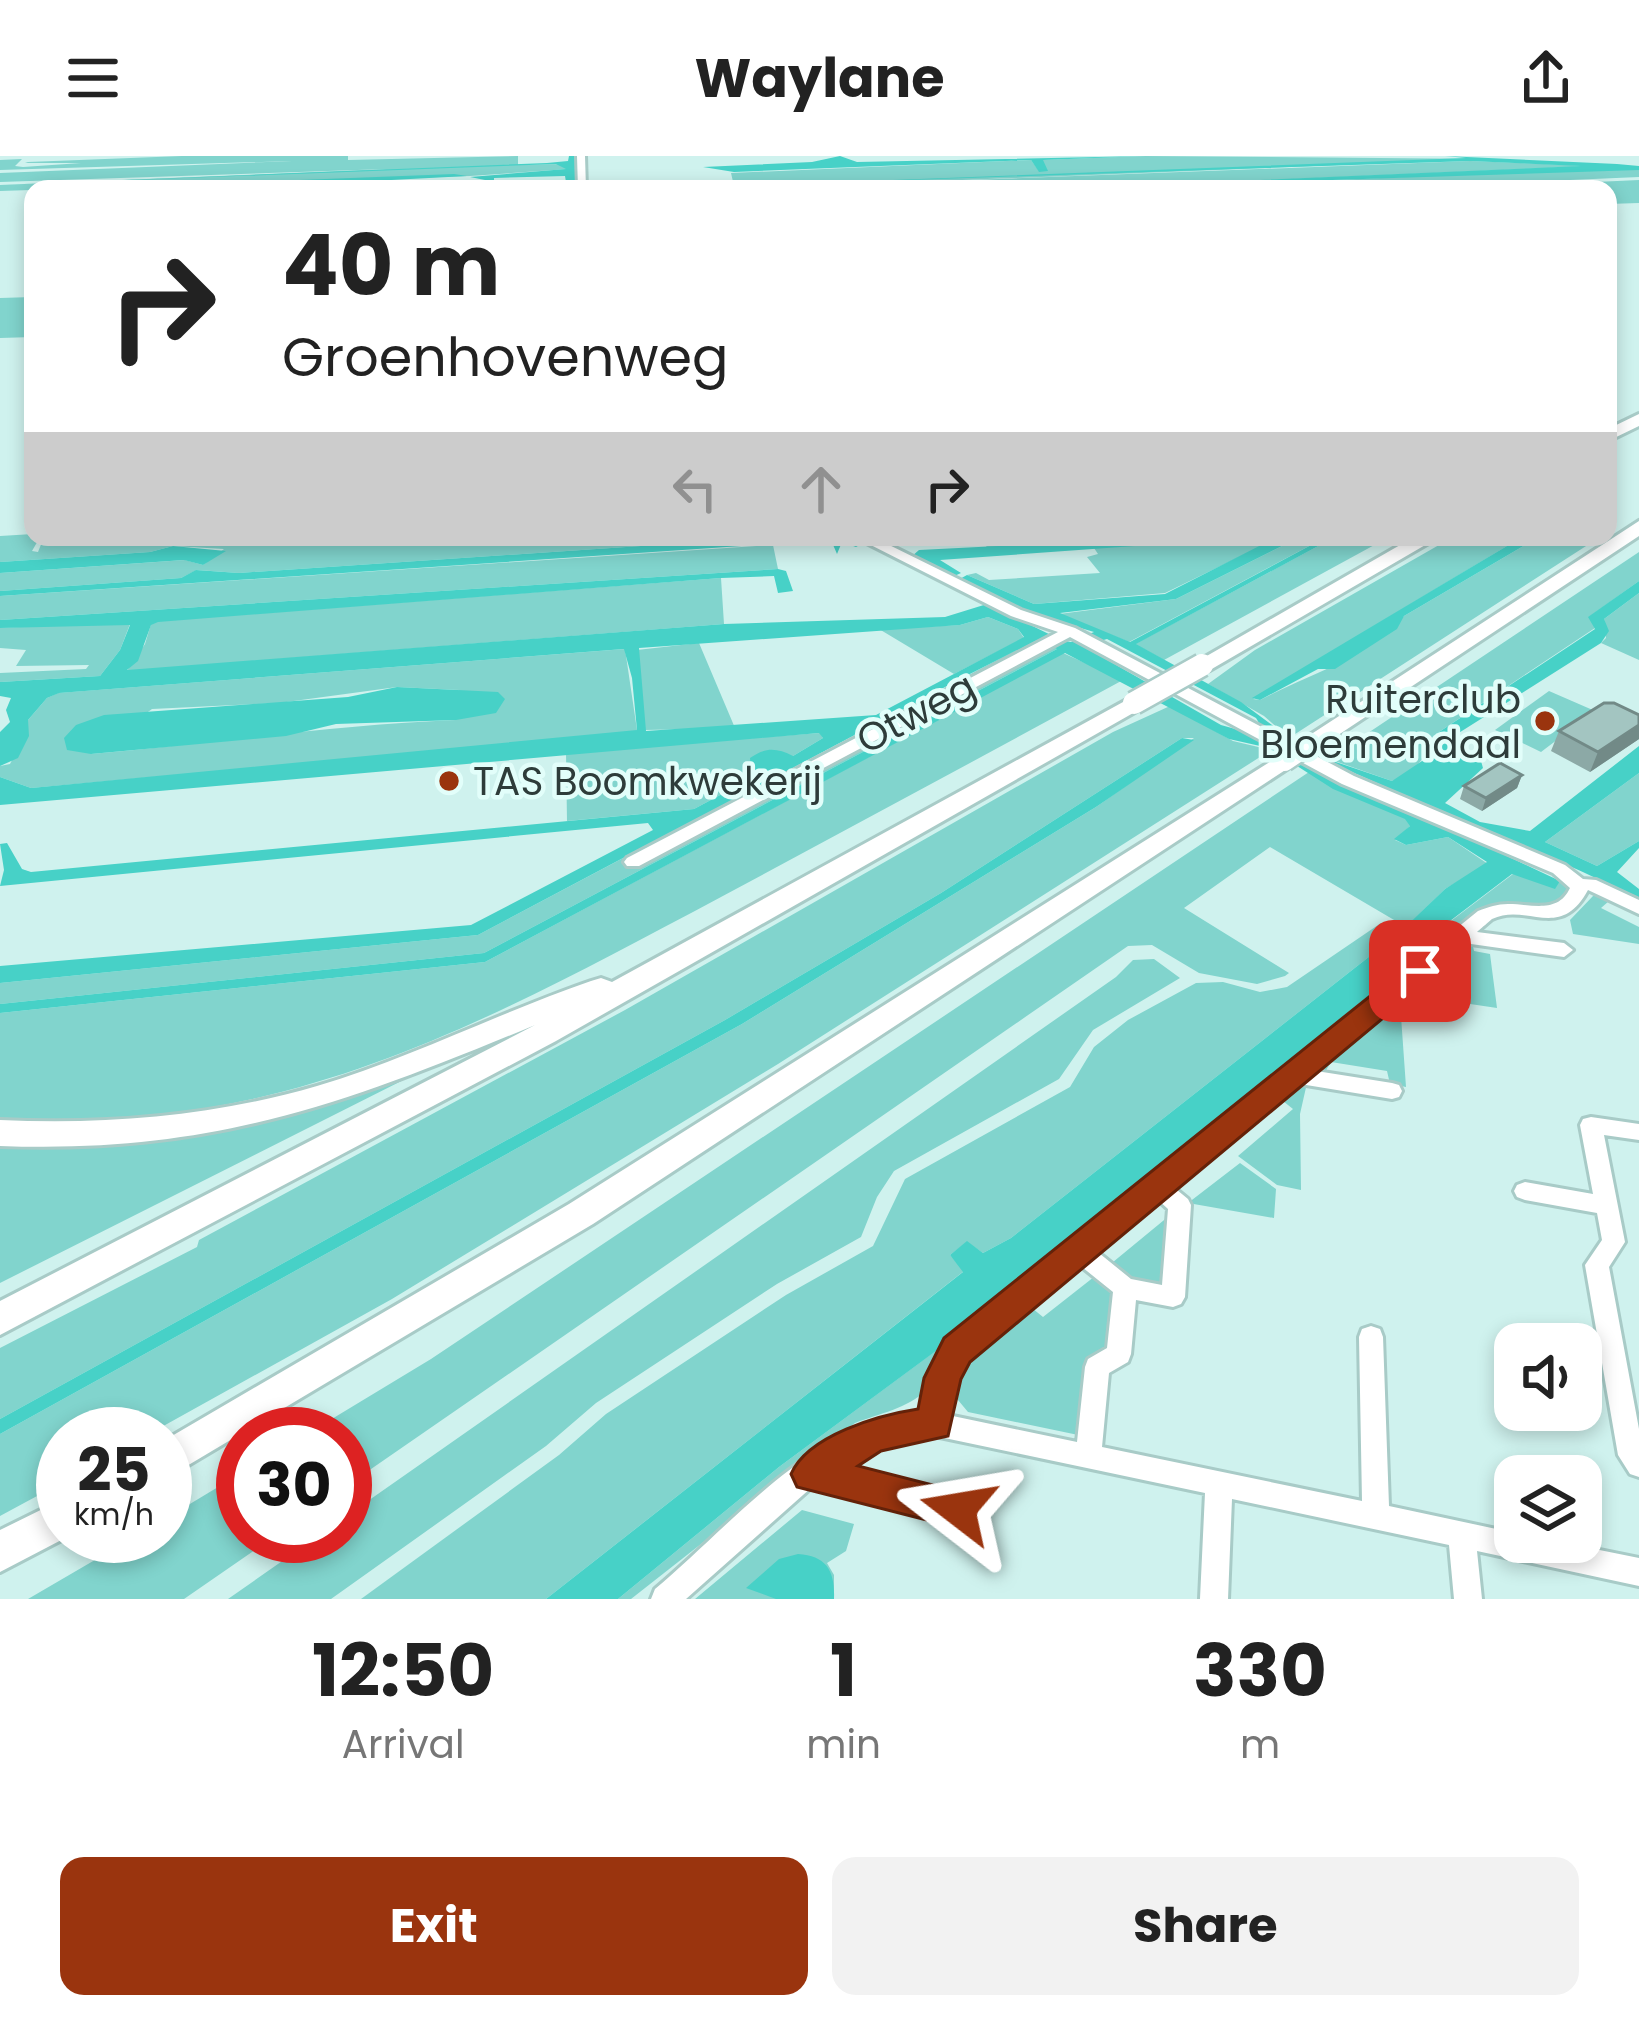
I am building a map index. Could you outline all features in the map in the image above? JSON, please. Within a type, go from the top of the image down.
[{"type":"highway","points":[[0,1319],[417,1103],[1413,546]]},
{"type":"highway","points":[[192,1445],[581,1214],[1610,546]]},
{"type":"highway","points":[[0,1133],[108,1134],[275,1109],[382,1076],[527,1013],[671,964]]},
{"type":"highway","points":[[0,1552],[36,1533]]},
{"type":"street","points":[[880,546],[1016,613],[1081,636],[1351,781],[1559,869],[1580,886]]},
{"type":"street","name":"Otweg","points":[[633,862],[1081,636]]},
{"type":"street","points":[[1580,886],[1590,884],[1639,908]]},
{"type":"street","points":[[934,1424],[943,1378],[957,1350],[1496,910],[1558,911],[1579,893],[1580,886]]},
{"type":"street","points":[[1462,936],[1564,950]]},
{"type":"street","points":[[1293,1075],[1392,1090]]},
{"type":"street","points":[[1629,1131],[1591,1125],[1614,1242],[1597,1265],[1636,1459]]},
{"type":"street","points":[[1079,1251],[1125,1288],[1173,1297],[1180,1204],[1158,1187]]},
{"type":"street","points":[[1525,1191],[1607,1206]]},
{"type":"street","points":[[1088,1456],[1097,1367],[1119,1354],[1125,1288]]},
{"type":"street","points":[[1371,1337],[1376,1518]]},
{"type":"street","points":[[664,1599],[811,1474],[874,1434],[934,1424],[1639,1572]]},
{"type":"street","points":[[811,1474],[958,1509]]},
{"type":"street","points":[[1214,1599],[1219,1484]]},
{"type":"street","points":[[1462,1536],[1468,1599]]},
{"type":"shaded area","points":[[182,156],[348,156],[348,160],[518,156],[518,165],[561,164],[568,169],[345,180],[121,180],[387,169],[0,182],[0,173],[292,161],[0,170],[0,160],[22,159],[15,166],[23,167],[81,163],[28,162]]},
{"type":"shaded area","points":[[569,156],[576,156],[577,180],[566,180],[565,176],[470,177],[566,169],[556,164],[124,180],[547,163],[568,161]]},
{"type":"shaded area","points":[[840,156],[857,162],[1146,156],[1043,160],[1048,171],[1039,172],[1031,160],[734,172],[703,167],[812,162]]},
{"type":"shaded area","points":[[1146,156],[1489,159],[964,180],[733,180],[731,173],[1031,160],[1039,171],[1047,170],[1041,160]]},
{"type":"shaded area","points":[[1445,156],[1617,164],[1639,166],[1639,170],[1261,180],[1581,166],[1470,161],[892,180],[1466,158]]},
{"type":"shaded area","points":[[1470,161],[1597,166],[1268,180],[973,180]]},
{"type":"shaded area","points":[[1639,170],[1639,177],[1569,180],[1332,180]]},
{"type":"shaded area","points":[[454,174],[467,176],[392,180],[297,180]]},
{"type":"shaded area","points":[[1639,180],[1639,203],[1617,204],[1617,181]]},
{"type":"shaded area","points":[[24,184],[24,190],[0,191],[0,185]]},
{"type":"shaded area","points":[[24,297],[24,337],[0,338],[0,298]]},
{"type":"shaded area","points":[[24,535],[24,546],[35,546],[32,551],[38,552],[40,546],[173,546],[150,552],[0,562],[0,536]]},
{"type":"shaded area","points":[[173,546],[640,546],[239,573],[197,570],[181,578],[0,591],[0,573],[185,560],[203,565],[224,549]]},
{"type":"shaded area","points":[[173,546],[226,551],[203,565],[184,560],[0,573],[0,562],[150,552]]},
{"type":"shaded area","points":[[640,546],[742,546],[0,596],[0,591],[181,578],[196,570],[239,573]]},
{"type":"shaded area","points":[[758,546],[773,546],[778,569],[0,620],[0,596]]},
{"type":"shaded area","points":[[986,546],[1048,546],[988,550]]},
{"type":"shaded area","points":[[1135,546],[940,560],[961,573],[952,577],[911,557],[919,550]]},
{"type":"shaded area","points":[[1259,546],[1282,546],[1176,599],[1060,613],[1130,642],[1309,546],[1318,546],[1136,644],[1241,702],[1330,760],[1392,781],[1425,759],[1433,736],[1595,629],[1588,617],[1639,581],[1639,593],[1604,619],[1609,631],[1601,643],[1446,741],[1481,761],[1483,768],[1445,803],[1480,822],[1530,831],[1639,746],[1639,773],[1545,842],[1597,866],[1639,841],[1639,848],[1617,872],[1639,889],[1639,899],[1308,751],[1107,639],[1083,646],[1221,725],[1253,734],[1393,808],[1426,818],[1560,881],[1555,889],[1512,874],[1417,946],[1415,963],[994,1308],[779,1467],[618,1599],[546,1599],[963,1272],[950,1255],[967,1241],[983,1253],[1011,1238],[1398,934],[1445,889],[1487,862],[1448,837],[1406,845],[1394,839],[1410,826],[1405,819],[1333,789],[1269,748],[1229,739],[1065,653],[485,962],[0,1013],[0,1004],[484,953],[1057,649],[1051,645],[1060,640],[1071,642],[1094,632],[1024,611],[958,580],[967,575],[1034,604],[1165,594]]},
{"type":"shaded area","points":[[1262,546],[1165,593],[1034,604],[967,575],[976,573],[989,580],[1100,573],[1087,557],[1098,554],[1094,548]]},
{"type":"shaded area","points":[[1282,546],[1309,546],[1129,642],[1059,614],[1176,599]]},
{"type":"shaded area","points":[[1318,546],[1373,546],[1164,660],[1135,644]]},
{"type":"shaded area","points":[[1437,546],[1507,546],[1253,699],[1260,700],[1355,655],[1404,616],[1524,546],[1586,546],[1289,738],[1264,716],[1208,684],[1255,650]]},
{"type":"shaded area","points":[[1507,546],[1524,546],[1404,616],[1397,629],[1335,669],[1318,669],[1260,700],[1252,698]]},
{"type":"shaded area","points":[[1639,552],[1639,581],[1589,617],[1595,628],[1433,736],[1423,758],[1407,774],[1392,781],[1329,759]]},
{"type":"shaded area","points":[[778,569],[786,571],[793,591],[778,593],[774,576],[721,578],[158,622],[151,625],[138,661],[127,670],[724,624],[945,617],[987,604],[1053,636],[962,678],[478,935],[0,983],[0,966],[471,925],[653,830],[648,823],[0,886],[4,870],[0,844],[7,843],[22,869],[31,872],[694,809],[752,778],[750,758],[755,754],[771,750],[793,756],[823,738],[819,733],[0,805],[0,777],[31,788],[637,730],[624,649],[59,693],[47,698],[28,720],[29,736],[18,758],[0,766],[0,732],[10,722],[6,710],[11,698],[0,696],[0,682],[100,676],[120,650],[130,625],[0,628],[0,620]],"holes":[[[988,617],[1018,629],[1024,637],[876,715],[646,731],[639,648],[960,625]]]},
{"type":"shaded area","points":[[721,578],[724,624],[127,671],[145,644],[151,624],[158,621]]},
{"type":"shaded area","points":[[1639,593],[1639,660],[1601,643],[1606,638],[1604,619]]},
{"type":"shaded area","points":[[988,617],[1018,629],[1024,638],[954,674],[879,629],[960,625]]},
{"type":"shaded area","points":[[130,624],[120,650],[100,676],[0,682],[0,673],[86,669],[89,665],[16,666],[26,650],[0,648],[0,628]]},
{"type":"shaded area","points":[[1035,640],[1059,648],[484,953],[0,1004],[0,983],[478,935]]},
{"type":"shaded area","points":[[699,643],[735,728],[645,730],[637,650]]},
{"type":"shaded area","points":[[625,649],[637,730],[31,788],[0,777],[0,766],[10,764],[28,720],[47,698],[58,693]],"holes":[[[397,687],[459,690],[456,720],[91,754],[152,709],[279,703]]]},
{"type":"shaded area","points":[[1063,653],[1123,680],[632,944],[462,1028],[289,1090],[198,1109],[102,1120],[0,1119],[0,1013],[485,962]]},
{"type":"shaded area","points":[[397,687],[498,692],[505,699],[496,713],[456,720],[336,724],[286,736],[91,754],[67,750],[64,738],[76,725],[104,715],[348,697]]},
{"type":"shaded area","name":"Ruiterclub Bloemendaal","points":[[1549,691],[1595,711],[1541,752],[1495,730]]},
{"type":"shaded area","points":[[1170,706],[1233,741],[1271,750],[778,1064],[392,1299],[192,1410],[49,1407],[742,1024],[1096,807],[1194,738],[1182,738],[941,893],[725,1020],[0,1419],[0,1348],[197,1247],[199,1240],[625,1010],[1113,732]]},
{"type":"shaded area","points":[[820,733],[823,738],[793,756],[750,768],[752,778],[694,809],[567,821],[566,752]]},
{"type":"shaded area","points":[[1182,738],[1194,740],[1096,807],[742,1024],[49,1407],[36,1407],[36,1414],[0,1434],[0,1419],[725,1020],[941,893]]},
{"type":"shaded area","points":[[1315,768],[1412,817],[1410,826],[1395,840],[1406,845],[1448,837],[1488,864],[1445,889],[1406,927],[1270,847],[1184,908],[1289,973],[1285,976],[1257,984],[1199,973],[1152,945],[1128,946],[372,1468],[372,1407],[352,1407],[431,1359]]},
{"type":"shaded area","points":[[1639,773],[1639,841],[1597,866],[1545,842]]},
{"type":"shaded area","points":[[1513,874],[1560,882],[1556,878],[1561,875],[1570,892],[1554,906],[1491,904],[1439,943],[1427,939]]},
{"type":"shaded area","points":[[1602,894],[1639,911],[1639,915],[1609,901],[1601,908],[1639,927],[1639,944],[1573,934],[1570,920],[1593,896]]},
{"type":"shaded area","points":[[1381,923],[1398,934],[1011,1238],[983,1253],[967,1242],[950,1255],[964,1271],[546,1599],[361,1599],[559,1455],[606,1414],[786,1295],[873,1246],[905,1179],[1070,1087],[1094,1047],[1128,1020],[1196,983],[1223,982],[1260,992],[1287,987]]},
{"type":"shaded area","points":[[1465,942],[1472,942],[1474,951],[1490,954],[1497,1008],[1430,998],[1456,974],[1441,962]]},
{"type":"shaded area","points":[[1154,959],[1180,978],[1093,1030],[1059,1079],[894,1171],[861,1237],[777,1284],[596,1403],[546,1446],[331,1599],[228,1599],[279,1563],[372,1563],[372,1498],[1116,977],[1133,960]]},
{"type":"shaded area","points":[[1395,1000],[1400,1002],[1406,1087],[1390,1084],[1387,1071],[1331,1062],[1325,1072],[1313,1070]]},
{"type":"shaded area","points":[[447,1058],[0,1283],[0,1145],[116,1142],[228,1126],[338,1097]]},
{"type":"shaded area","points":[[1297,1081],[1307,1083],[1300,1114],[1301,1190],[1277,1185],[1238,1156],[1293,1109],[1278,1097]]},
{"type":"shaded area","points":[[1240,1163],[1276,1189],[1274,1218],[1188,1203]]},
{"type":"shaded area","points":[[1175,1211],[1169,1287],[1124,1282],[1107,1267]]},
{"type":"shaded area","points":[[1099,1273],[1118,1289],[1112,1349],[1083,1436],[968,1412],[953,1394],[963,1359],[1027,1304],[1043,1317]]},
{"type":"shaded area","points":[[953,1338],[919,1396],[855,1423],[631,1599],[618,1599],[779,1467]]},
{"type":"shaded area","points":[[36,1414],[36,1497],[0,1516],[0,1434]]},
{"type":"shaded area","points":[[216,1488],[216,1563],[236,1563],[184,1599],[28,1599],[90,1563],[192,1563],[192,1503]]},
{"type":"shaded area","points":[[802,1510],[854,1524],[846,1551],[827,1563],[834,1575],[834,1599],[695,1599]]},
{"type":"shaded area","points":[[798,1554],[816,1558],[827,1567],[834,1599],[776,1599],[746,1588],[779,1559]]},
{"type":"building","points":[[1604,703],[1639,715],[1639,725],[1598,752],[1559,731]]},
{"type":"building","points":[[1500,763],[1522,775],[1486,798],[1464,786]]},
{"type":"place","name":"Ruiterclub Bloemendaal","points":[[1545,721]]},
{"type":"place","name":"TAS Boomkwekerij","points":[[449,781]]},
{"type":"route","points":[[958,1509],[811,1474],[874,1434],[934,1424],[943,1378],[957,1350],[974,1334],[1420,971]]}]
